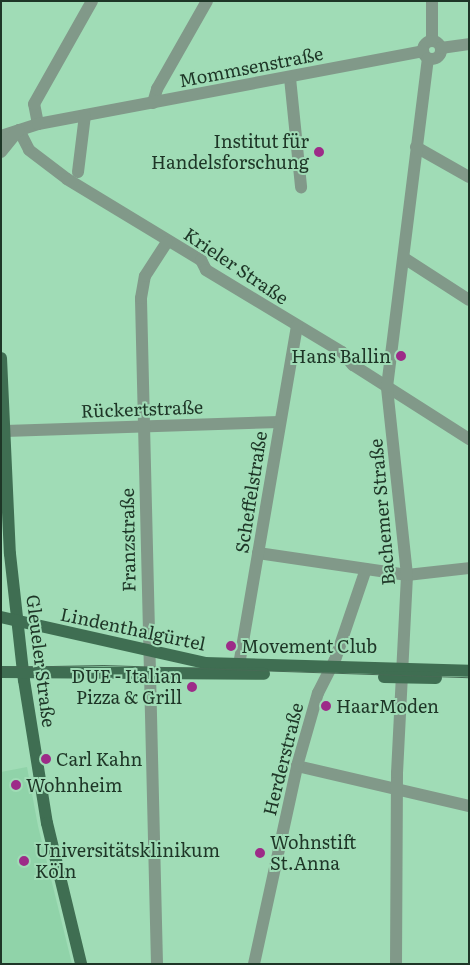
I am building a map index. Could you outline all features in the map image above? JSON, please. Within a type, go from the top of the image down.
[{"type":"main road","name":"Gleueler Straße","points":[[1,358],[10,554],[24,672],[47,823],[81,964]]},
{"type":"main road","name":"Lindenthalgürtel","points":[[1,617],[149,652],[238,665],[329,671],[403,673],[469,671]]},
{"type":"main road","name":"Lindenthalgürtel","points":[[1,672],[149,674],[329,671]]},
{"type":"main road","name":"Lindenthalgürtel","points":[[403,673],[469,679]]},
{"type":"street","points":[[38,124],[34,104],[92,1]]},
{"type":"street","points":[[153,103],[157,89],[207,1]]},
{"type":"street","points":[[425,55],[437,58],[432,1]]},
{"type":"street","points":[[437,44],[469,44]]},
{"type":"street","name":"Mommsenstraße","points":[[7,132],[85,115],[425,55]]},
{"type":"street","name":"Bachemer Straße","points":[[396,964],[398,789],[407,575],[387,386],[404,258],[425,55]]},
{"type":"street","points":[[290,78],[301,187]]},
{"type":"street","points":[[78,172],[85,115]]},
{"type":"street","points":[[1,152],[7,132]]},
{"type":"street","name":"Krieler Straße","points":[[7,132],[29,150],[167,242],[469,439]]},
{"type":"street","points":[[416,148],[469,177]]},
{"type":"street","name":"Franzstraße","points":[[157,964],[149,674],[142,285],[167,242]]},
{"type":"street","points":[[404,258],[469,300]]},
{"type":"street","name":"Scheffelstraße","points":[[238,665],[297,326]]},
{"type":"street","name":"Rückertstraße","points":[[5,431],[280,422]]},
{"type":"street","points":[[258,553],[407,575],[469,568]]},
{"type":"street","name":"Herderstraße","points":[[254,964],[297,766],[366,569]]},
{"type":"street","points":[[297,766],[469,806]]},
{"type":"shaded area","name":"Universitätsklinikum Köln","points":[[27,767],[38,826],[72,964],[1,964],[1,772]]},
{"type":"tram line","points":[[1,667],[103,665],[469,677]]},
{"type":"place","name":"Institut für Handelsforschung","points":[[319,152]]},
{"type":"place","name":"Hans Ballin","points":[[401,356]]},
{"type":"place","name":"Movement Club","points":[[231,646]]},
{"type":"place","name":"DUE - Italian Pizza & Grill","points":[[192,687]]},
{"type":"place","name":"HaarModen","points":[[326,706]]},
{"type":"place","name":"Carl Kahn","points":[[46,759]]},
{"type":"place","name":"Wohnheim","points":[[16,785]]},
{"type":"place","name":"Wohnstift St.Anna","points":[[260,853]]},
{"type":"place","name":"Universitätsklinikum Köln","points":[[24,861]]}]
